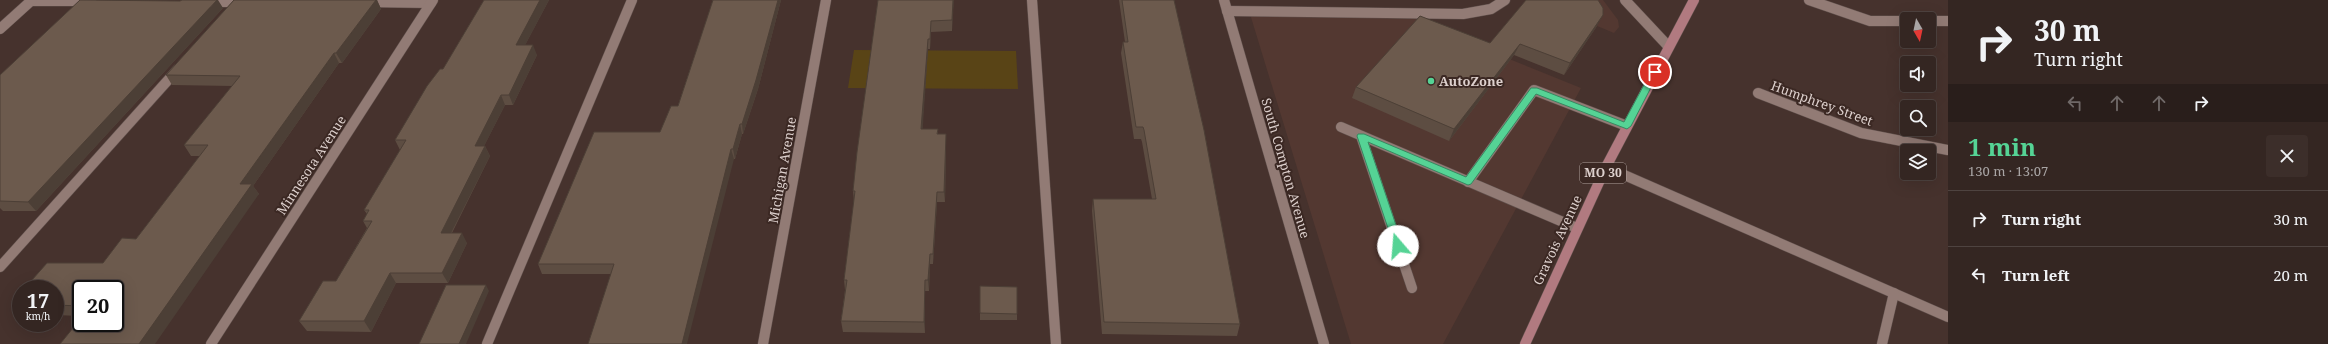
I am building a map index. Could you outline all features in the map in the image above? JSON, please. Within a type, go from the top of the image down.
[{"type":"main road","name":"Gravois Avenue","points":[[1525,344],[1606,167],[1668,46],[1694,0]]},
{"type":"street","points":[[0,28],[32,0],[103,1]]},
{"type":"street","points":[[487,344],[632,0]]},
{"type":"street","name":"Michigan Avenue","points":[[763,344],[826,0]]},
{"type":"street","points":[[1032,0],[1056,344]]},
{"type":"street","name":"South Compton Avenue","points":[[1224,0],[1324,344]]},
{"type":"street","points":[[1227,11],[1463,14],[1483,12],[1498,7],[1505,0]]},
{"type":"street","points":[[1626,0],[1668,46]]},
{"type":"street","points":[[1810,0],[1870,20],[1900,20]]},
{"type":"street","points":[[354,2],[432,1]]},
{"type":"street","name":"Minnesota Avenue","points":[[211,344],[432,1]]},
{"type":"street","points":[[198,2],[253,2]]},
{"type":"street","points":[[227,14],[238,2]]},
{"type":"street","points":[[1936,20],[1948,20]]},
{"type":"street","points":[[0,267],[185,61]]},
{"type":"street","points":[[1468,182],[1534,90],[1627,126]]},
{"type":"street","name":"Humphrey Street","points":[[1758,94],[1861,133],[1948,150]]},
{"type":"street","points":[[1341,126],[1361,136],[1578,228]]},
{"type":"street","points":[[1361,136],[1412,288]]},
{"type":"street","points":[[1606,167],[1948,317]]},
{"type":"street","points":[[1882,344],[1894,293]]},
{"type":"shaded area","points":[[1535,0],[1603,0],[1618,20],[1619,27],[1614,33]]},
{"type":"shaded area","points":[[1250,14],[1420,16],[1423,24],[1581,88],[1443,344],[1351,344]]},
{"type":"shaded area","points":[[854,50],[1016,51],[1018,89],[848,88]]},
{"type":"building","points":[[80,0],[217,0],[28,202],[0,201],[0,75]]},
{"type":"building","points":[[234,0],[376,0],[336,53],[334,53],[240,184],[252,184],[139,344],[60,344],[72,329],[72,332],[124,332],[124,280],[72,280],[72,306],[64,305],[64,280],[32,280],[47,263],[103,263],[122,238],[136,239],[208,145],[184,145],[240,76],[166,75]]},
{"type":"building","points":[[484,0],[540,0],[516,45],[533,45],[509,95],[501,95],[475,146],[485,146],[441,233],[462,233],[442,273],[390,273],[364,321],[299,321],[323,281],[336,281],[372,221],[363,221],[369,210],[364,210],[406,140],[395,140],[427,86],[440,69],[443,69]]},
{"type":"building","points":[[713,0],[778,0],[756,80],[742,124],[740,124],[733,149],[731,149],[682,344],[588,344],[614,264],[538,264],[594,132],[660,132],[671,106],[678,106]]},
{"type":"building","points":[[878,0],[953,0],[952,20],[931,21],[930,39],[928,39],[921,129],[938,129],[937,134],[946,134],[944,192],[937,192],[933,254],[930,254],[928,280],[925,280],[924,322],[841,321],[847,280],[844,280],[855,191],[853,191],[857,152]]},
{"type":"building","points":[[1122,0],[1174,0],[1204,130],[1240,324],[1104,322],[1093,199],[1156,199],[1144,130],[1143,127],[1136,127],[1123,42],[1128,42]]},
{"type":"building","points":[[1526,0],[1598,0],[1603,8],[1603,15],[1570,63],[1520,44],[1454,129],[1356,87],[1420,16],[1490,43]]},
{"type":"building","points":[[446,285],[486,285],[459,344],[419,344]]},
{"type":"building","points":[[980,286],[1017,287],[1017,314],[980,313]]},
{"type":"place","name":"AutoZone","points":[[1431,81]]},
{"type":"route","points":[[1398,246],[1361,136],[1468,182],[1534,90],[1627,126],[1655,72]]}]
